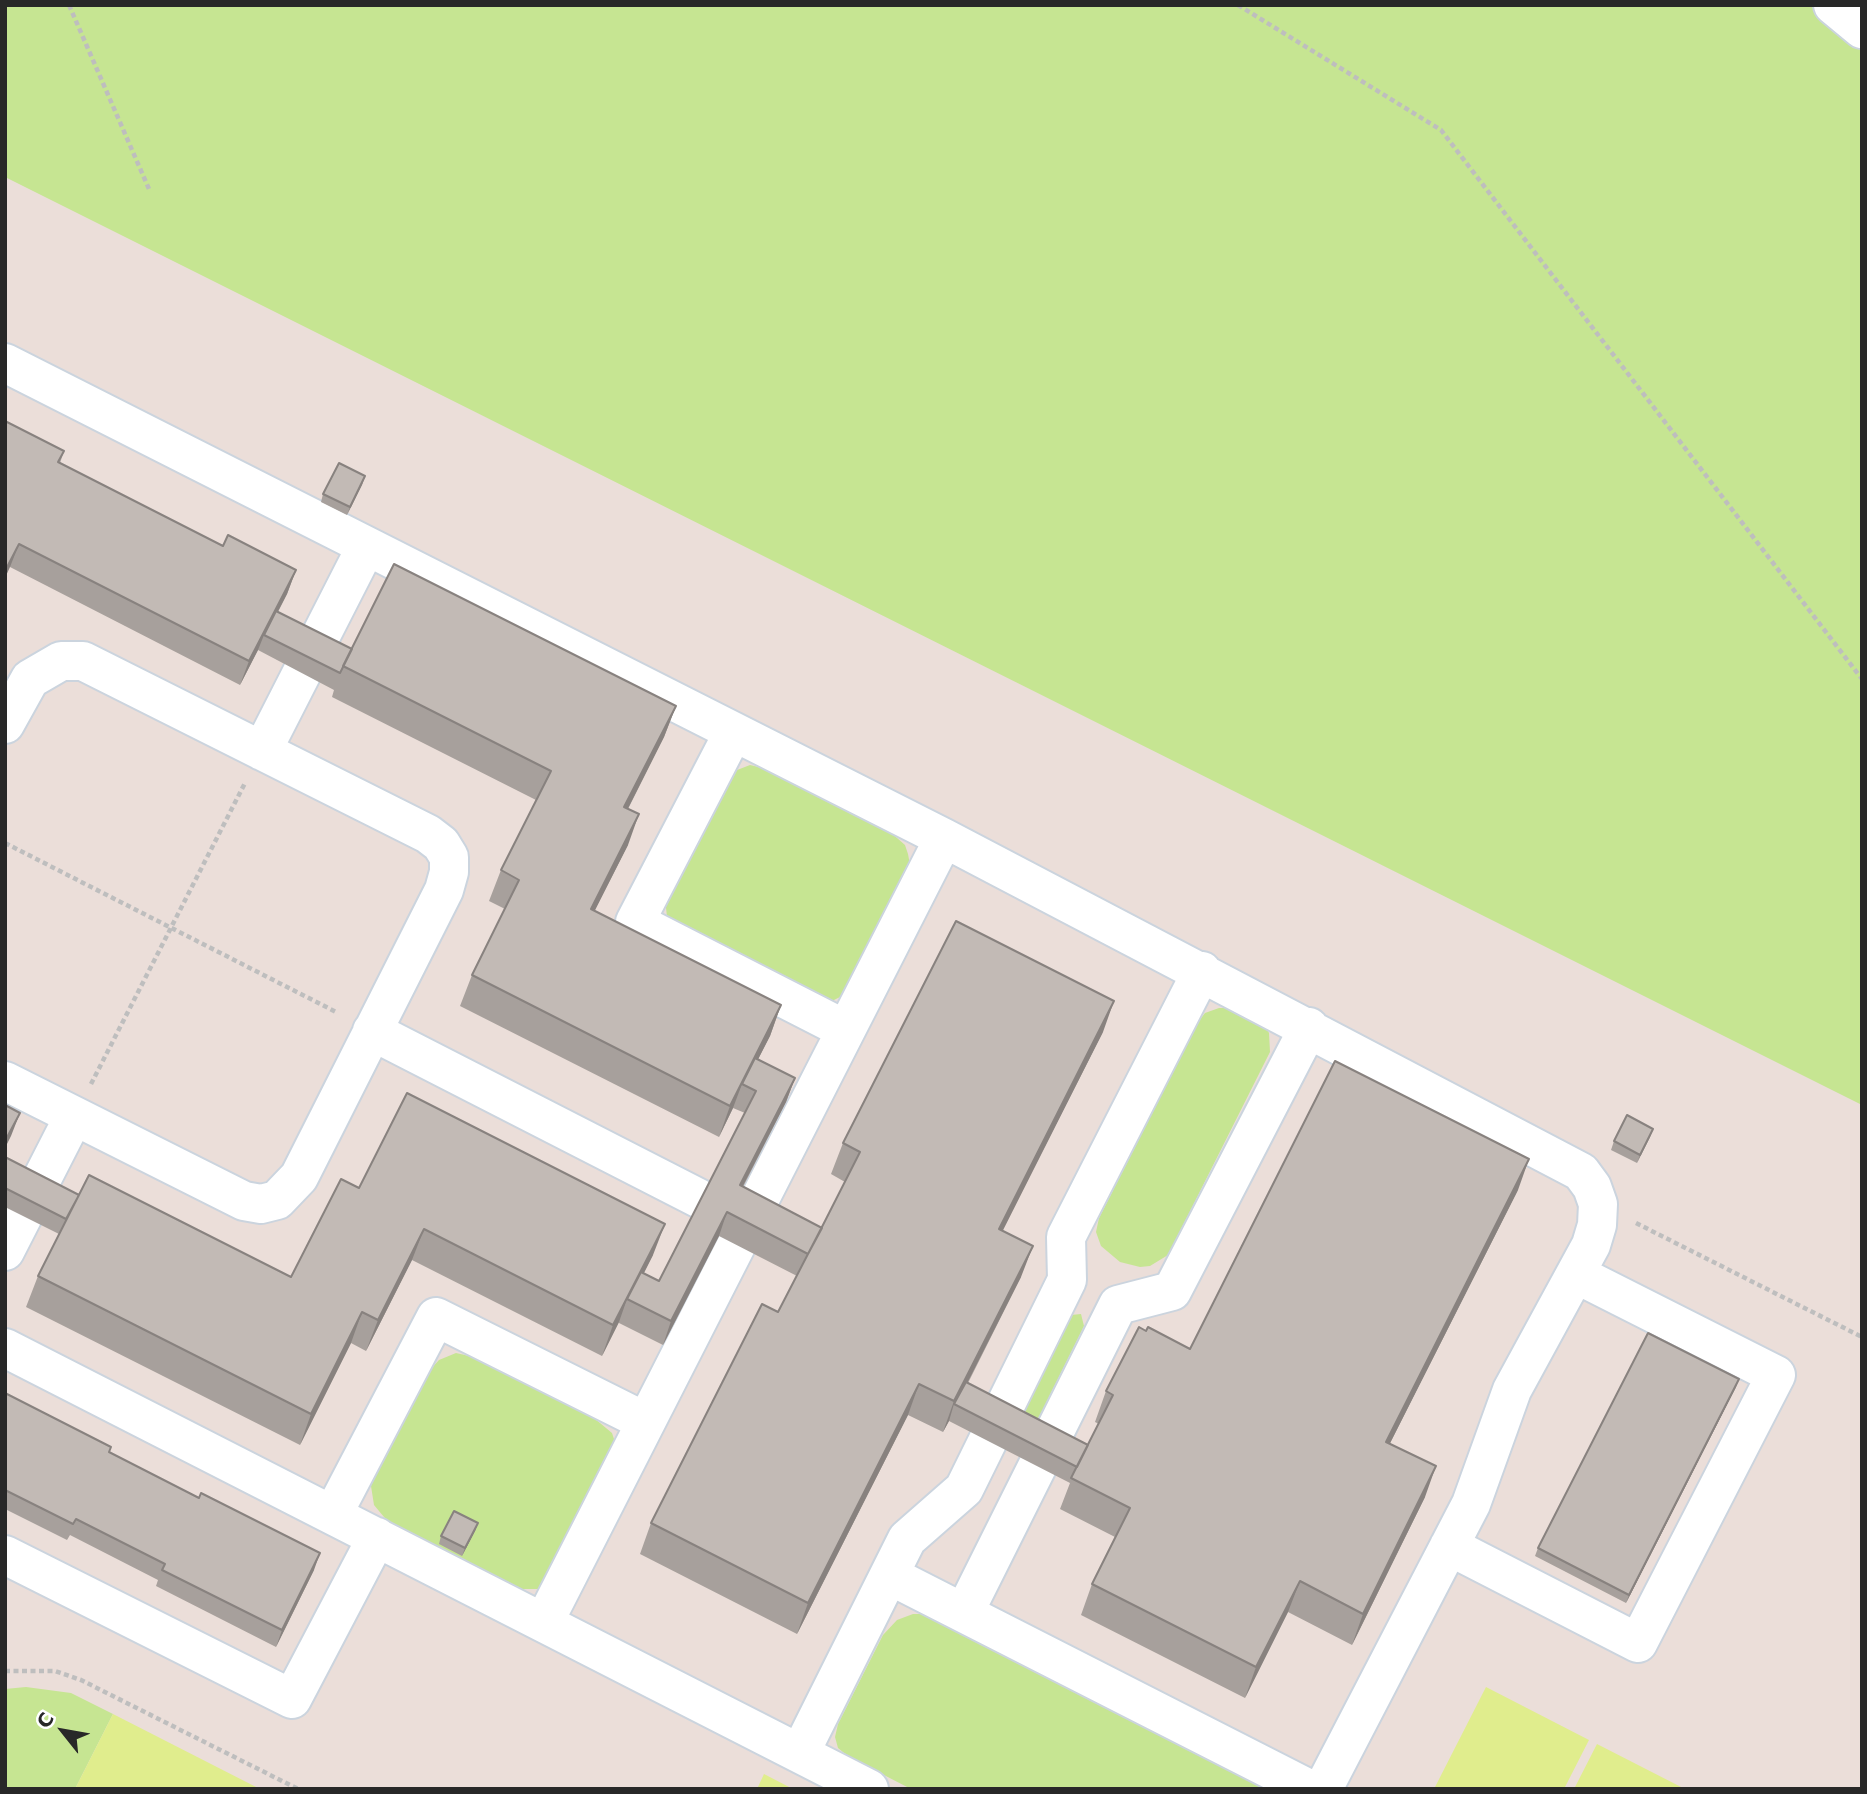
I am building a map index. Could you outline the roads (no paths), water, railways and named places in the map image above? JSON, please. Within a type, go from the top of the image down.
[{"type":"lane","points":[[1833,5],[1862,29]]},
{"type":"lane","points":[[5,363],[944,838],[1563,1160],[1581,1172],[1592,1187],[1598,1204],[1594,1235],[1576,1274],[1512,1390],[1471,1504],[1323,1789]]},
{"type":"lane","points":[[262,751],[366,547]]},
{"type":"lane","points":[[5,724],[30,679],[61,661],[83,661],[428,834],[441,844],[449,857],[449,872],[443,890],[299,1177],[277,1200],[261,1204],[244,1201],[5,1081]]},
{"type":"lane","points":[[733,733],[635,922],[846,1030]]},
{"type":"lane","points":[[544,1622],[944,838]]},
{"type":"lane","points":[[800,1753],[907,1539],[964,1489],[1068,1280],[1066,1237],[1202,971]]},
{"type":"lane","points":[[1068,1280],[1118,1305],[1172,1292],[1309,1027]]},
{"type":"lane","points":[[372,1031],[748,1223]]},
{"type":"lane","points":[[5,1251],[74,1116]]},
{"type":"lane","points":[[1449,1546],[1638,1643],[1776,1375],[1576,1274]]},
{"type":"lane","points":[[964,1613],[1118,1305]]},
{"type":"lane","points":[[333,1514],[436,1317],[646,1422]]},
{"type":"lane","points":[[5,1348],[869,1789]]},
{"type":"lane","points":[[5,1555],[292,1699],[377,1536]]},
{"type":"lane","points":[[889,1575],[1309,1789]]}]
